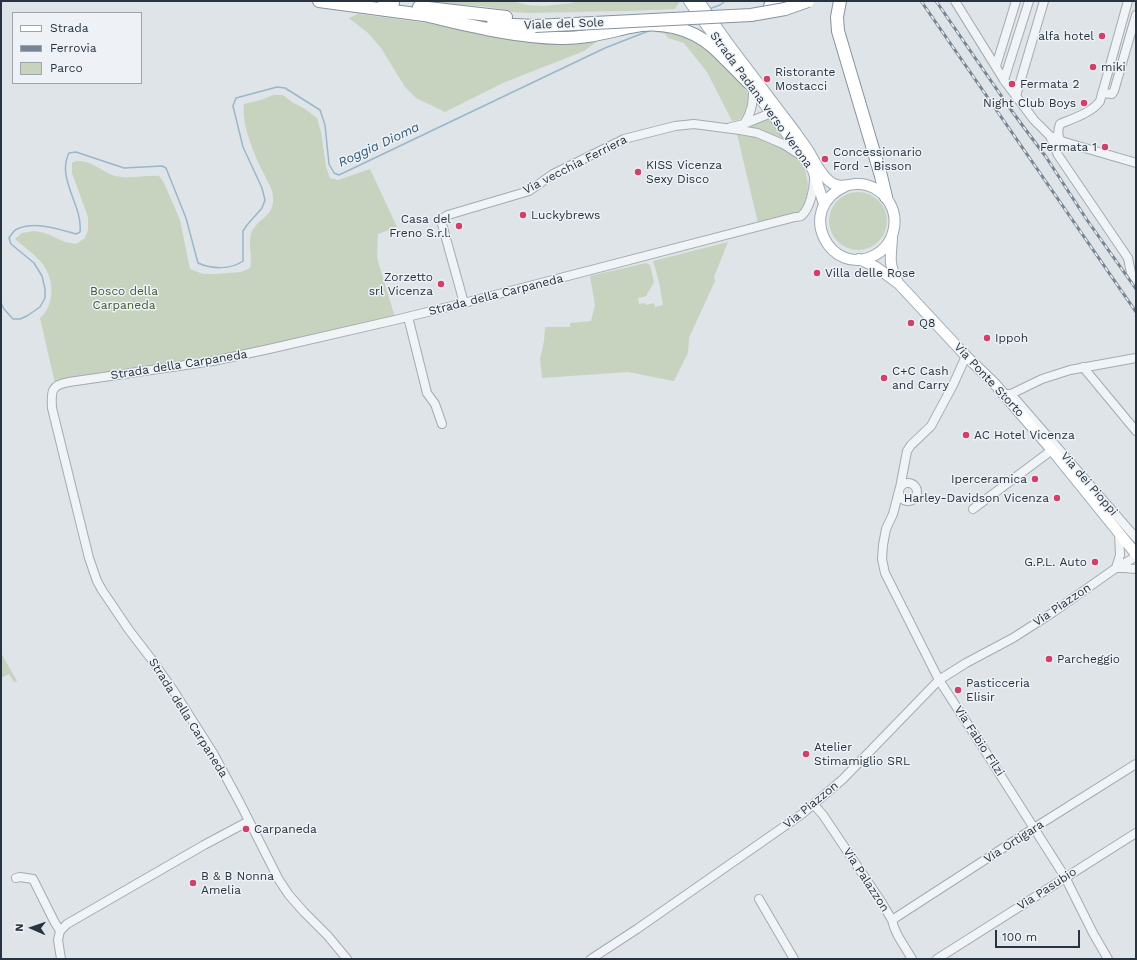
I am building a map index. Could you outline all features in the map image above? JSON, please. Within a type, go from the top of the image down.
[{"type":"highway","name":"Viale del Sole","points":[[319,1],[497,24],[756,8],[785,1]]},
{"type":"highway","name":"Viale del Sole","points":[[373,1],[535,22],[751,15],[785,10],[808,1]]},
{"type":"highway","points":[[840,1],[837,18],[838,31],[886,197]]},
{"type":"highway","points":[[424,15],[511,34],[560,38],[592,36],[632,26],[651,24],[676,27],[693,34],[712,46],[750,85]]},
{"type":"main road","name":"Strada Padana verso Verona","points":[[689,1],[702,10],[783,115],[832,184],[839,187],[857,184],[870,186],[886,197]]},
{"type":"main road","name":"Strada Padana verso Verona","points":[[702,10],[750,85],[806,159],[814,174],[824,204]]},
{"type":"main road","points":[[846,186],[833,193],[824,204],[821,212],[820,227],[822,235],[831,248],[837,253],[851,259],[868,258],[875,255],[888,244],[894,230],[894,216],[893,209],[886,197]]},
{"type":"main road","name":"Via Ponte Storto","points":[[892,236],[890,263],[899,284]]},
{"type":"main road","name":"Via Ponte Storto","points":[[859,259],[876,266],[899,284],[966,356],[1007,394],[1136,554]]},
{"type":"street","points":[[955,1],[1004,80],[1043,130],[1050,136],[1061,141],[1136,163]]},
{"type":"street","points":[[996,66],[1016,1]]},
{"type":"street","points":[[1004,80],[1029,1]]},
{"type":"street","points":[[1016,96],[1044,1]]},
{"type":"street","points":[[1043,130],[1052,128],[1097,106],[1128,1]]},
{"type":"street","points":[[1102,93],[1112,94],[1114,91],[1136,15]]},
{"type":"street","points":[[1122,24],[1132,28]]},
{"type":"street","points":[[744,124],[752,111],[753,102],[750,85]]},
{"type":"street","points":[[771,113],[783,115]]},
{"type":"street","name":"Via vecchia Ferriera","points":[[725,129],[744,124],[771,113]]},
{"type":"street","name":"Via vecchia Ferriera","points":[[464,303],[442,224],[443,218],[448,215],[529,191],[553,174],[624,139],[675,126],[694,124],[757,133],[793,149],[806,159]]},
{"type":"street","points":[[1060,124],[1058,138],[1061,141]]},
{"type":"street","points":[[1050,136],[1058,155],[1128,258],[1131,273],[1136,281]]},
{"type":"street","name":"Strada della Carpaneda","points":[[347,959],[284,888],[212,753],[173,690],[129,630],[97,581],[52,408],[53,390],[57,385],[69,382],[214,362],[408,317],[801,216],[809,205],[811,199],[814,185],[814,174]]},
{"type":"street","points":[[408,317],[427,392],[435,404],[442,424]]},
{"type":"street","points":[[911,484],[906,483],[899,490],[900,496],[906,500],[913,499],[916,494],[915,487],[911,484],[907,472],[905,458],[907,451],[911,445],[931,426],[953,385],[966,356]]},
{"type":"street","points":[[1007,394],[1042,379],[1070,370],[1136,358]]},
{"type":"street","points":[[1084,367],[1136,431]]},
{"type":"street","name":"Via dei Pioppi","points":[[1007,394],[1136,538]]},
{"type":"street","points":[[973,509],[1052,450]]},
{"type":"street","name":"Via Fabio Filzi","points":[[905,458],[893,514],[886,529],[883,545],[882,559],[884,573],[939,680],[1065,877],[1093,933],[1108,959]]},
{"type":"street","name":"Via Fabio Filzi","points":[[893,514],[906,500]]},
{"type":"street","points":[[1119,534],[1120,555],[1117,565],[1124,568],[1136,569]]},
{"type":"street","name":"Via Piazzon","points":[[591,959],[759,845],[814,805],[843,779],[939,680],[966,663],[1013,638],[1052,613],[1117,565],[1124,558],[1136,554]]},
{"type":"street","name":"Via Ortigara","points":[[892,920],[1136,764]]},
{"type":"street","name":"Via Palazzon","points":[[814,805],[823,815],[846,848],[882,903],[892,920],[898,936],[912,959]]},
{"type":"street","points":[[61,959],[58,940],[60,931],[67,924],[204,845],[249,822]]},
{"type":"street","name":"Via Pasubio","points":[[937,959],[1136,833]]},
{"type":"street","points":[[16,878],[20,876],[33,879],[60,931]]},
{"type":"street","points":[[759,899],[794,959]]},
{"type":"green space","points":[[419,1],[511,1],[528,5],[544,6],[579,1],[680,1],[675,9],[528,13],[481,6],[430,4]]},
{"type":"green space","points":[[358,14],[567,44],[599,40],[584,51],[503,83],[445,112],[416,98],[405,87],[381,48],[368,33],[349,18]]},
{"type":"green space","points":[[655,29],[669,31],[697,41],[715,56],[748,93],[748,104],[743,118],[732,121],[707,72],[684,43],[668,38],[665,34],[655,32]]},
{"type":"green space","name":"Bosco della Carpaneda","points":[[273,95],[283,95],[317,118],[321,132],[326,167],[330,178],[338,180],[370,169],[397,227],[378,234],[377,258],[395,320],[215,357],[132,370],[56,388],[40,318],[49,306],[51,298],[51,282],[49,275],[41,262],[15,239],[22,233],[34,231],[45,233],[65,242],[76,244],[85,238],[88,230],[88,217],[72,173],[72,163],[82,161],[92,164],[112,175],[129,177],[159,176],[163,181],[180,220],[190,269],[203,274],[217,274],[241,272],[250,268],[250,241],[252,231],[271,209],[273,194],[247,131],[244,104],[261,100]]},
{"type":"green space","points":[[766,118],[770,118],[786,143],[742,127]]},
{"type":"green space","points":[[737,134],[768,141],[790,153],[801,162],[805,170],[808,188],[805,202],[798,214],[758,223]]},
{"type":"green space","points":[[858,192],[869,194],[882,205],[885,210],[887,221],[885,232],[874,245],[869,248],[858,250],[847,248],[834,237],[831,232],[829,221],[831,210],[842,197],[847,194]]},
{"type":"green space","points":[[728,242],[714,277],[715,281],[689,338],[688,353],[674,381],[628,372],[542,378],[540,359],[545,327],[570,327],[570,323],[591,321],[595,305],[590,276],[646,263],[650,265],[654,282],[647,296],[638,298],[639,304],[645,303],[646,305],[654,303],[655,307],[663,305],[653,261]]},
{"type":"green space","points":[[1,653],[17,681],[14,682],[9,674],[1,678]]},
{"type":"waterway","name":"Roggia Dioma","points":[[709,9],[720,5],[725,1]]},
{"type":"waterway","name":"Roggia Dioma","points":[[1,303],[13,319],[20,319],[40,307],[45,298],[45,289],[42,276],[34,263],[11,244],[9,238],[15,230],[24,227],[39,226],[54,228],[76,234],[80,232],[78,212],[66,173],[66,163],[69,153],[76,152],[124,168],[162,166],[166,168],[186,218],[198,263],[221,268],[233,266],[243,261],[243,231],[262,208],[265,200],[262,188],[243,147],[233,106],[236,98],[277,87],[285,88],[320,110],[325,125],[329,164],[334,173],[339,175],[605,48],[651,30]]},
{"type":"railway","points":[[921,1],[1136,312]]},
{"type":"railway","points":[[936,1],[1011,110],[1046,157],[1087,220],[1136,289]]},
{"type":"place","name":"alfa hotel","points":[[1102,36]]},
{"type":"place","name":"miki","points":[[1093,67]]},
{"type":"place","name":"Ristorante Mostacci","points":[[767,79]]},
{"type":"place","name":"Fermata 2","points":[[1012,84]]},
{"type":"place","name":"Night Club Boys","points":[[1084,103]]},
{"type":"place","name":"Fermata 1","points":[[1105,147]]},
{"type":"place","name":"Concessionario Ford - Bisson","points":[[825,159]]},
{"type":"place","name":"KISS Vicenza Sexy Disco","points":[[638,172]]},
{"type":"place","name":"Luckybrews","points":[[523,215]]},
{"type":"place","name":"Casa del Freno S.r.l.","points":[[459,226]]},
{"type":"place","name":"Villa delle Rose","points":[[817,273]]},
{"type":"place","name":"Zorzetto srl Vicenza","points":[[441,284]]},
{"type":"place","name":"Q8","points":[[911,323]]},
{"type":"place","name":"Ippoh","points":[[987,338]]},
{"type":"place","name":"C+C Cash and Carry","points":[[884,378]]},
{"type":"place","name":"AC Hotel Vicenza","points":[[966,435]]},
{"type":"place","name":"Iperceramica","points":[[1035,479]]},
{"type":"place","name":"Harley-Davidson Vicenza","points":[[1057,498]]},
{"type":"place","name":"G.P.L. Auto","points":[[1095,562]]},
{"type":"place","name":"Parcheggio","points":[[1049,659]]},
{"type":"place","name":"Pasticceria Elisir","points":[[958,690]]},
{"type":"place","name":"Atelier Stimamiglio SRL","points":[[806,754]]},
{"type":"place","name":"Carpaneda","points":[[246,829]]},
{"type":"place","name":"B & B Nonna Amelia","points":[[193,883]]}]
